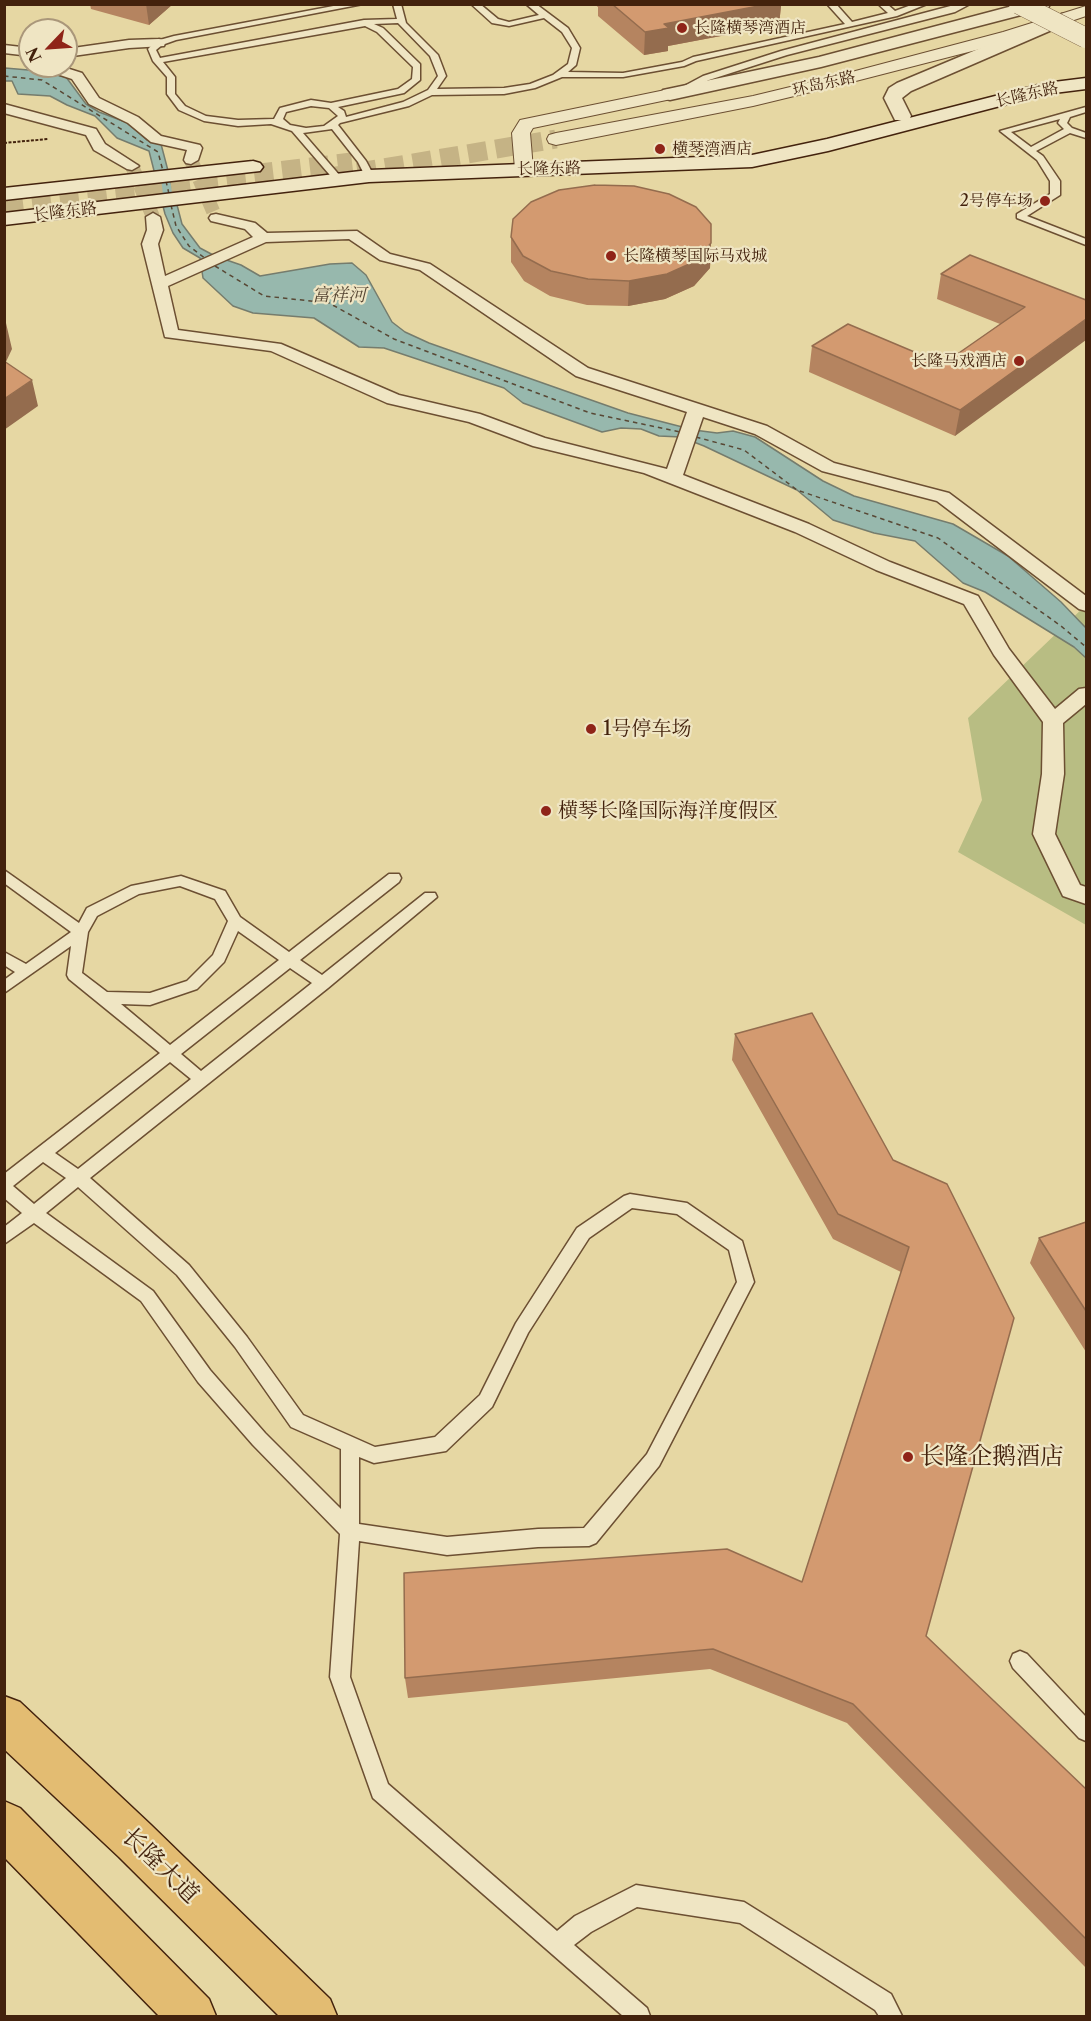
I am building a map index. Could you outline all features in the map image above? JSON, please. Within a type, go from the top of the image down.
[{"type":"main road","points":[[1019,4],[1086,38]]},
{"type":"main road","points":[[670,94],[821,62],[1053,8],[1086,27]]},
{"type":"main road","points":[[902,116],[893,98],[896,92],[1035,32],[1053,8]]},
{"type":"main road","name":"长隆东路","points":[[296,163],[323,162],[365,169],[725,154],[813,138],[1045,81],[1086,75]]},
{"type":"main road","name":"长隆东路","points":[[523,163],[608,168],[752,161],[828,145],[1046,89],[1086,84]]},
{"type":"main road","name":"长隆东路","points":[[4,194],[187,167],[274,165]]},
{"type":"main road","points":[[186,197],[197,188],[196,179],[187,167]]},
{"type":"main road","name":"长隆东路","points":[[4,219],[338,179],[365,169]]},
{"type":"main road","name":"长隆大道","points":[[4,1718],[135,1841],[313,2016]]},
{"type":"main road","points":[[4,1824],[192,2016]]},
{"type":"street","name":"环岛东路","points":[[1053,8],[1009,36],[848,78],[753,101],[552,135],[831,72],[988,29],[1053,8],[1086,11]]},
{"type":"street","points":[[78,51],[129,44],[159,43]]},
{"type":"street","points":[[78,77],[94,100],[114,113],[133,120],[156,140],[195,148],[187,167]]},
{"type":"street","points":[[523,163],[521,133],[526,124],[670,94]]},
{"type":"street","points":[[4,108],[91,132],[99,147],[132,166]]},
{"type":"street","points":[[153,217],[155,230],[150,244],[171,334],[275,346],[393,399],[474,418],[539,442],[650,469],[802,528],[883,566],[971,600],[1001,651],[1053,721],[1053,774],[1044,834],[1071,890],[1086,896]]},
{"type":"street","points":[[216,218],[250,226],[263,238]]},
{"type":"street","points":[[159,284],[263,238],[352,234],[385,257],[425,267],[582,372],[761,430],[828,467],[943,497],[1086,605]]},
{"type":"street","points":[[673,478],[697,409]]},
{"type":"street","points":[[1053,721],[1086,694]]},
{"type":"lane","points":[[281,124],[278,115],[290,106],[311,103],[331,106],[401,91],[416,80],[417,66],[380,30],[326,4]]},
{"type":"lane","points":[[359,4],[159,43],[152,49],[157,61],[171,77],[171,94],[182,108],[204,118],[238,123],[272,121],[296,130],[316,130],[406,104],[431,92],[504,91],[532,86],[560,74],[571,66],[576,48],[565,30],[530,4]]},
{"type":"lane","points":[[397,4],[401,21],[434,55],[442,76],[431,92]]},
{"type":"lane","points":[[475,4],[495,21],[509,24],[544,16]]},
{"type":"lane","points":[[831,4],[850,25]]},
{"type":"lane","points":[[882,4],[894,14]]},
{"type":"lane","points":[[560,74],[623,75],[684,64],[693,59],[850,25],[923,4]]},
{"type":"lane","points":[[670,94],[700,81],[784,53],[952,10],[966,4]]},
{"type":"lane","points":[[157,61],[391,20],[401,21]]},
{"type":"lane","points":[[684,64],[700,81]]},
{"type":"lane","points":[[571,66],[607,76]]},
{"type":"lane","points":[[331,106],[341,113],[336,123]]},
{"type":"lane","points":[[1086,110],[1004,131],[1032,150],[1048,167],[1055,181],[1055,195],[1020,216],[1086,242]]},
{"type":"lane","points":[[1067,114],[1062,123],[1069,130],[1086,136]]},
{"type":"lane","points":[[336,123],[365,169]]},
{"type":"lane","points":[[296,130],[338,179]]},
{"type":"lane","points":[[1032,150],[1069,130]]},
{"type":"lane","points":[[4,875],[81,932]]},
{"type":"lane","points":[[43,1154],[79,1178],[183,1270],[241,1342],[297,1421],[374,1455],[440,1445],[486,1401],[522,1328],[583,1233],[630,1201],[681,1208],[736,1246],[746,1282],[653,1461],[589,1537],[538,1538],[447,1546],[350,1531],[259,1438],[204,1376],[147,1296],[34,1214],[4,1186],[43,1154],[394,878]]},
{"type":"lane","points":[[202,1080],[74,975],[81,932],[92,912],[136,890],[182,881],[220,895],[235,921],[323,984]]},
{"type":"lane","points":[[4,1237],[430,897]]},
{"type":"lane","points":[[104,998],[150,999],[192,986],[219,958],[235,921]]},
{"type":"lane","points":[[4,988],[81,932]]},
{"type":"lane","points":[[4,957],[26,972]]},
{"type":"lane","points":[[350,1444],[350,1531],[340,1677],[380,1791],[639,2016]]},
{"type":"lane","points":[[1020,1661],[1086,1731]]},
{"type":"lane","points":[[557,1945],[583,1924],[636,1896],[744,1913],[883,2002],[891,2016]]},
{"type":"green space","points":[[1086,605],[1086,925],[958,852],[982,800],[968,718]]},
{"type":"water","name":"富祥河","points":[[5,68],[18,69],[18,78],[67,78],[86,104],[99,112],[128,123],[147,140],[161,144],[182,224],[200,248],[215,256],[241,265],[260,276],[330,264],[352,263],[366,275],[392,322],[405,332],[429,343],[628,413],[694,430],[717,433],[733,431],[755,437],[823,481],[854,496],[953,524],[1008,556],[1061,602],[1086,628],[1086,658],[1074,647],[985,592],[963,583],[915,541],[874,533],[833,520],[797,490],[704,446],[681,437],[659,436],[641,429],[621,428],[602,432],[523,403],[504,388],[384,348],[359,347],[314,318],[253,313],[233,306],[203,278],[200,258],[183,248],[173,233],[165,214],[149,151],[117,138],[95,116],[50,96],[18,94],[12,81],[5,81]]},
{"type":"building","points":[[612,4],[769,4],[664,24],[669,28],[645,32]]},
{"type":"building","name":"长隆横琴国际马戏城","points":[[595,185],[634,186],[669,194],[696,207],[711,224],[711,243],[696,261],[667,274],[629,281],[588,279],[551,271],[523,256],[511,237],[513,219],[531,202],[559,190]]},
{"type":"building","points":[[970,255],[1086,300],[1086,319],[960,410],[812,346],[848,324],[943,364],[1025,307],[941,274]]},
{"type":"building","points":[[4,361],[32,380],[4,399]]},
{"type":"building","name":"长隆企鹅酒店","points":[[812,1013],[893,1160],[947,1184],[1014,1318],[926,1636],[1086,1789],[1086,1939],[853,1704],[713,1649],[405,1678],[404,1573],[727,1549],[802,1582],[909,1247],[838,1214],[735,1034]]},
{"type":"building","points":[[1086,1222],[1086,1311],[1039,1238]]},
{"type":"ferry route","points":[[4,76],[42,80],[158,152],[163,171]]},
{"type":"ferry route","points":[[166,181],[169,194]]},
{"type":"ferry route","points":[[171,205],[176,226],[189,246],[206,259]]},
{"type":"ferry route","points":[[215,266],[264,296],[329,303],[394,339],[590,413],[680,432]]},
{"type":"ferry route","points":[[696,437],[744,450],[797,490],[938,538],[1061,626],[1086,647]]},
{"type":"tunnel","points":[[330,177],[556,139]]},
{"type":"tunnel","points":[[191,160],[216,218]]},
{"type":"tunnel","points":[[4,204],[352,162]]},
{"type":"tunnel","points":[[132,166],[153,217]]},
{"type":"place","name":"长隆横琴湾酒店","points":[[682,28]]},
{"type":"place","name":"横琴湾酒店","points":[[660,149]]},
{"type":"place","name":"2号停车场","points":[[1045,201]]},
{"type":"place","name":"长隆横琴国际马戏城","points":[[611,256]]},
{"type":"place","name":"长隆马戏酒店","points":[[1019,361]]},
{"type":"place","name":"1号停车场","points":[[591,729]]},
{"type":"place","name":"横琴长隆国际海洋度假区","points":[[546,811]]},
{"type":"place","name":"长隆企鹅酒店","points":[[908,1457]]}]
